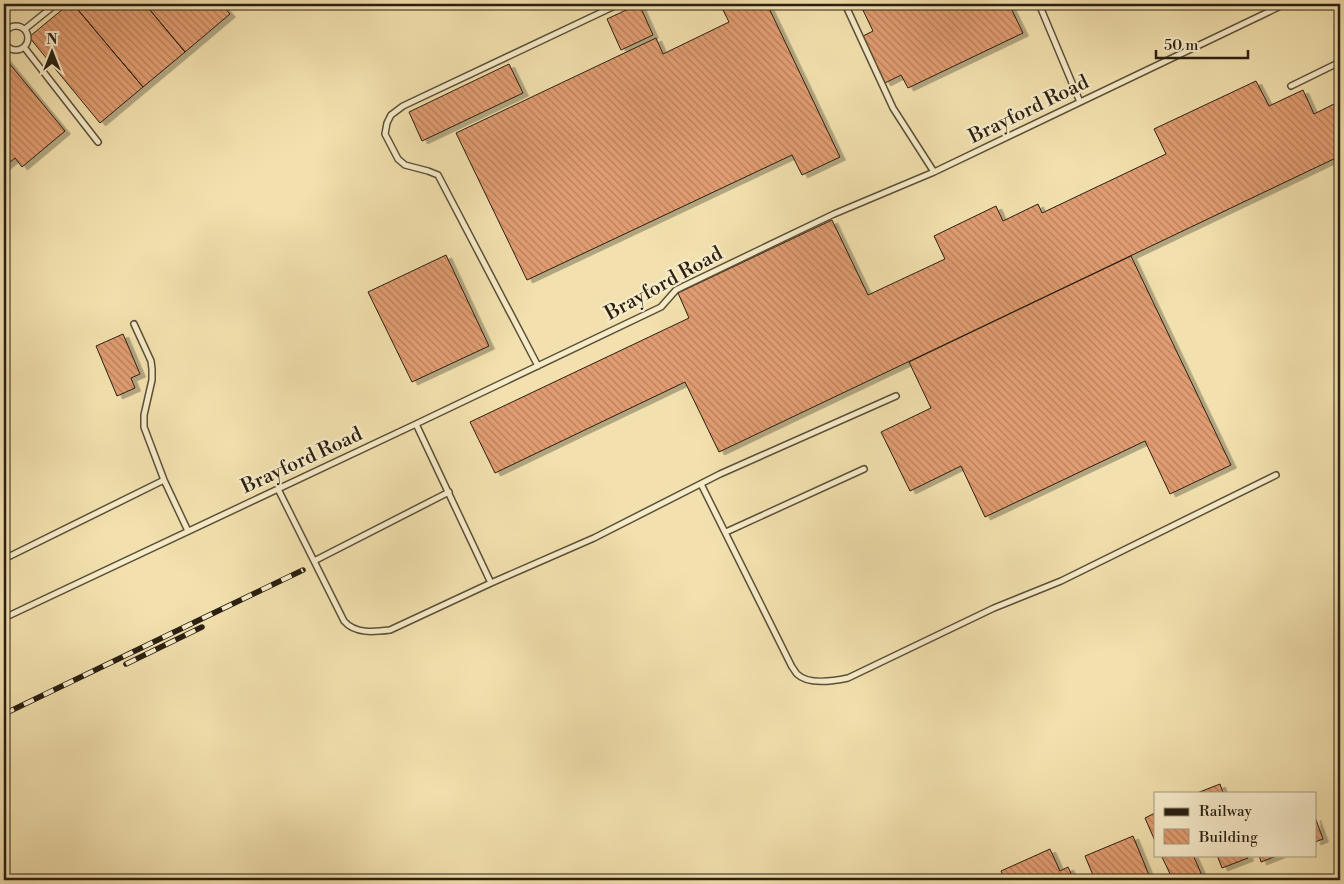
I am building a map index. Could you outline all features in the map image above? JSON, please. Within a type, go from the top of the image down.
[{"type":"lane","points":[[25,29],[56,4]]},
{"type":"lane","points":[[538,366],[438,175],[405,165],[398,159],[385,134],[387,123],[391,115],[403,106],[619,4]]},
{"type":"lane","points":[[845,4],[892,108],[934,172]]},
{"type":"lane","points":[[1039,4],[1080,102]]},
{"type":"lane","name":"Brayford Road","points":[[4,618],[661,307],[676,290],[834,214],[934,172],[1286,4]]},
{"type":"lane","points":[[12,27],[25,29],[28,33],[28,38],[24,47],[19,49],[10,48],[4,37],[5,33],[12,27]]},
{"type":"lane","points":[[24,47],[98,142]]},
{"type":"lane","points":[[1291,86],[1340,62]]},
{"type":"lane","points":[[134,324],[151,361],[152,380],[145,405],[144,427],[164,480],[188,531]]},
{"type":"lane","points":[[278,489],[348,627],[370,632],[390,630],[594,538],[720,474],[896,396]]},
{"type":"lane","points":[[416,424],[491,583]]},
{"type":"lane","points":[[726,532],[864,469]]},
{"type":"lane","points":[[701,484],[792,667],[804,678],[820,681],[837,681],[848,678],[994,608],[1061,581],[1276,475]]},
{"type":"lane","points":[[4,559],[164,480]]},
{"type":"lane","points":[[314,560],[449,492]]},
{"type":"building","points":[[69,4],[73,4],[143,87],[100,123],[29,37]]},
{"type":"building","points":[[73,4],[145,4],[185,52],[143,87]]},
{"type":"building","points":[[145,4],[221,4],[230,14],[185,52]]},
{"type":"building","points":[[639,4],[653,35],[621,50],[607,19]]},
{"type":"building","points":[[737,4],[767,4],[840,157],[802,175],[792,155],[527,280],[456,133],[656,38],[663,54],[729,22],[723,10]]},
{"type":"building","points":[[860,4],[1009,4],[1023,33],[908,88],[901,75],[885,83],[863,36],[873,31]]},
{"type":"building","points":[[4,57],[65,131],[22,167],[15,158],[4,167]]},
{"type":"building","points":[[509,64],[523,93],[422,141],[409,112]]},
{"type":"building","points":[[1256,81],[1269,106],[1303,90],[1314,114],[1340,101],[1340,156],[719,452],[685,382],[495,473],[470,422],[689,318],[678,293],[832,220],[868,295],[945,259],[934,236],[996,206],[1003,221],[1038,204],[1042,213],[1166,154],[1154,129]]},
{"type":"building","points":[[446,255],[489,346],[412,382],[368,292]]},
{"type":"building","points":[[1131,256],[1231,465],[1170,494],[1145,441],[985,517],[961,466],[910,491],[881,432],[931,408],[909,362]]},
{"type":"building","points":[[123,334],[140,374],[131,378],[135,388],[117,396],[96,346]]},
{"type":"building","points":[[1220,784],[1223,792],[1200,792]]},
{"type":"building","points":[[1154,814],[1154,839],[1145,818]]},
{"type":"building","points":[[1316,820],[1323,839],[1316,842]]},
{"type":"building","points":[[1133,836],[1151,880],[1095,880],[1085,856]]},
{"type":"building","points":[[1050,849],[1060,871],[1068,867],[1074,880],[1005,880],[1001,871]]},
{"type":"building","points":[[1161,856],[1193,856],[1204,880],[1173,880]]},
{"type":"building","points":[[1217,856],[1247,856],[1248,858],[1222,868]]},
{"type":"building","points":[[1259,856],[1276,856],[1261,862]]},
{"type":"building","points":[[978,876],[980,880],[968,880]]},
{"type":"railway","points":[[4,714],[303,570]]},
{"type":"railway","points":[[126,664],[202,627]]}]
